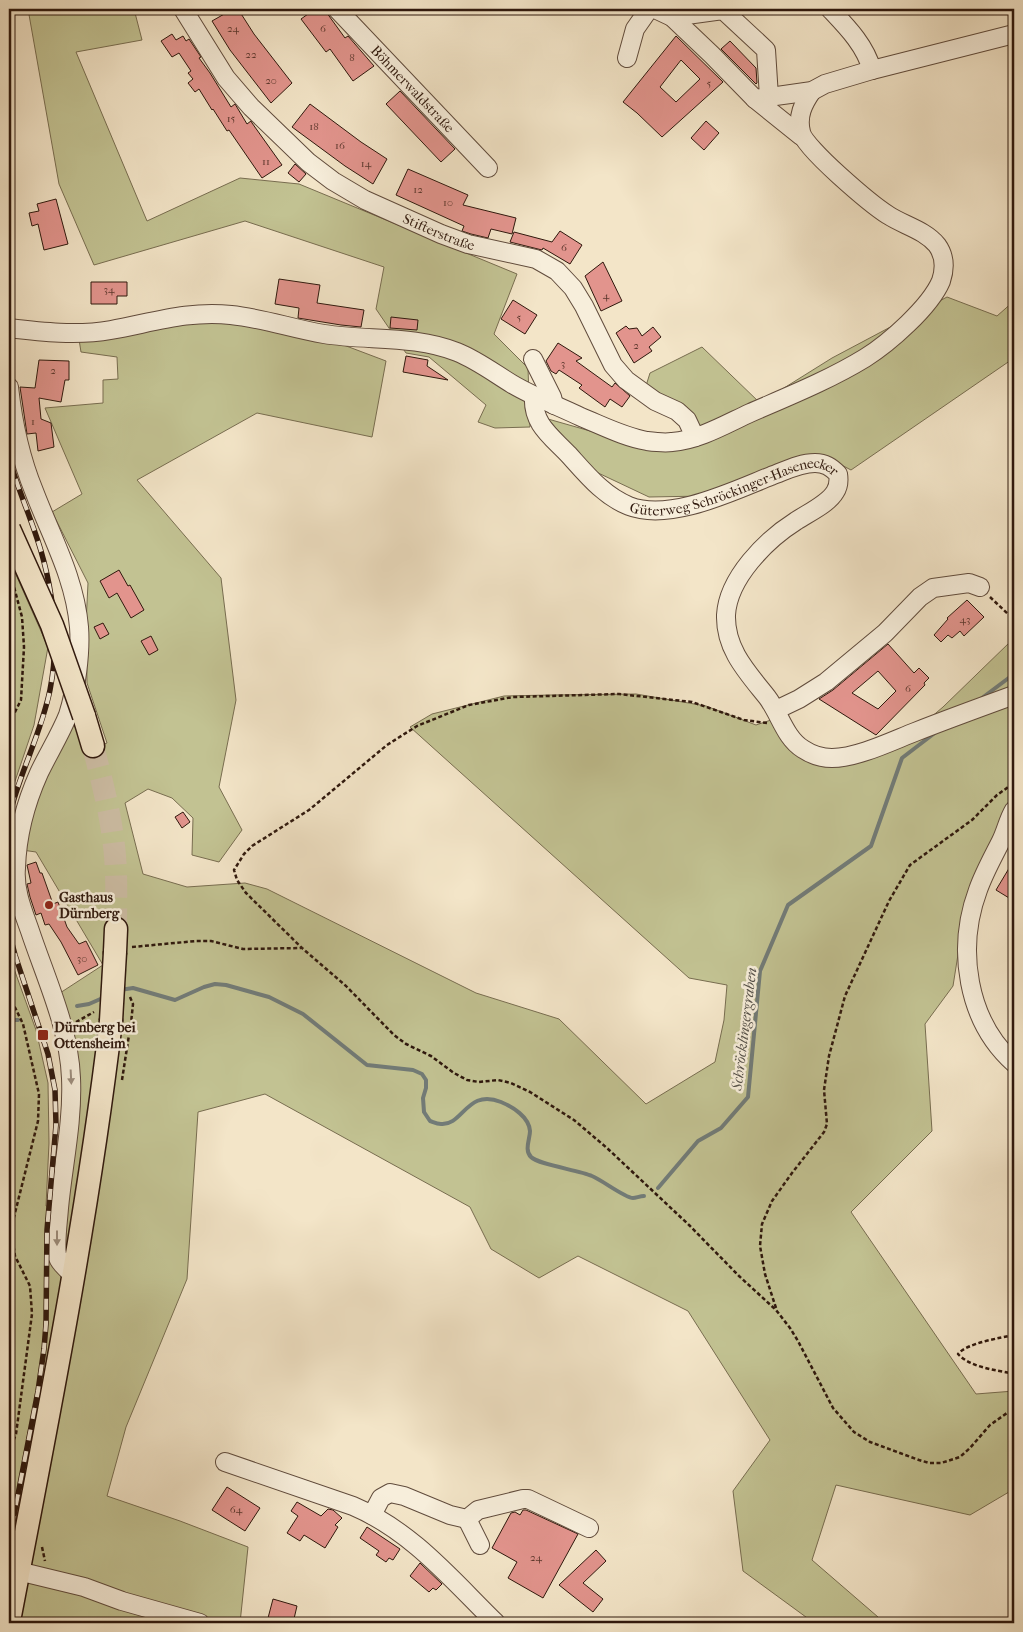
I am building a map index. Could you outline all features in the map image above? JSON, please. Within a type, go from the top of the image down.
[{"type":"main road","points":[[9,529],[52,625],[93,746]]},
{"type":"main road","points":[[9,1621],[74,1276],[91,1172],[122,950],[116,929]]},
{"type":"street","name":"Stifterstraße","points":[[183,9],[226,78],[251,107],[308,162],[332,181],[364,200],[441,234],[468,244],[536,260],[557,272],[573,288],[581,300],[613,365],[626,380],[648,396],[677,411],[687,420],[695,437]]},
{"type":"street","name":"Böhmerwaldstraße","points":[[337,9],[488,168]]},
{"type":"street","points":[[627,58],[635,29],[649,9]]},
{"type":"street","points":[[9,328],[61,333],[89,333],[109,331],[175,316],[202,314],[230,315],[322,334],[436,345],[456,351],[477,361],[513,385],[534,396],[622,435],[649,442],[672,442],[695,437],[811,386],[866,357],[894,335],[920,310],[935,293],[942,278],[944,262],[938,247],[929,237],[890,216],[871,203],[818,155],[762,98],[672,17],[655,9]]},
{"type":"street","points":[[830,9],[863,47],[872,70]]},
{"type":"street","points":[[672,17],[723,10],[766,50],[762,98]]},
{"type":"street","points":[[762,98],[812,91],[825,84],[872,70],[1014,34]]},
{"type":"street","points":[[801,136],[799,116],[805,101],[812,91]]},
{"type":"street","points":[[533,359],[554,405]]},
{"type":"street","points":[[9,387],[18,443],[34,492],[71,584],[79,627],[80,642],[77,672],[68,714],[39,773],[28,802],[19,841],[15,870],[18,895],[52,992],[69,1052],[72,1113],[60,1195],[57,1243],[58,1257],[74,1276]]},
{"type":"street","name":"Güterweg Schröckinger-Hasenecker","points":[[534,396],[533,408],[537,420],[548,433],[597,486],[613,498],[631,506],[647,510],[692,505],[800,465],[816,463],[829,466],[838,474],[839,484],[835,493],[826,502],[792,523],[752,560],[738,579],[730,595],[726,613],[726,626],[731,647],[749,676],[779,715],[790,736],[803,749],[823,757],[834,758],[866,750],[1014,695]]},
{"type":"street","points":[[779,715],[799,699],[826,682],[884,633],[920,596],[933,588],[969,583],[980,588]]},
{"type":"street","points":[[1014,810],[1008,822],[1010,831],[981,882],[972,907],[969,925],[968,965],[973,998],[984,1026],[1001,1050],[1014,1063]]},
{"type":"street","points":[[226,1462],[344,1503],[372,1515],[424,1551],[496,1623]]},
{"type":"street","points":[[372,1515],[381,1498],[390,1493],[404,1496],[450,1515],[467,1519]]},
{"type":"street","points":[[467,1519],[478,1510],[523,1498],[589,1528]]},
{"type":"street","points":[[467,1519],[480,1545]]},
{"type":"street","points":[[18,1571],[84,1587],[122,1601],[200,1623]]},
{"type":"path","points":[[9,724],[21,700],[24,647],[22,617],[13,582]]},
{"type":"path","points":[[980,588],[1010,616],[1014,617]]},
{"type":"path","points":[[779,715],[764,723],[754,722],[692,702],[619,694],[513,697],[489,700],[453,710],[417,726],[387,745],[309,810],[252,846],[237,863],[234,870],[246,894],[302,948],[346,986],[394,1035],[406,1044],[431,1056],[467,1080],[480,1082],[498,1080],[511,1083],[530,1092],[574,1120],[607,1148],[776,1310],[798,1341],[832,1408],[854,1432],[870,1442],[919,1460],[929,1463],[941,1463],[960,1457],[990,1425],[1014,1408]]},
{"type":"path","points":[[776,1310],[765,1274],[760,1246],[762,1224],[772,1201],[824,1132],[827,1124],[824,1090],[829,1056],[845,996],[888,901],[910,865],[972,820],[996,795],[1014,783]]},
{"type":"path","points":[[122,950],[203,941],[243,948],[302,948]]},
{"type":"path","points":[[9,995],[23,1024],[39,1094],[38,1121],[10,1229],[15,1256],[30,1286],[32,1314],[16,1434],[9,1452]]},
{"type":"path","points":[[63,1029],[113,1018],[133,1001],[129,996],[126,997]]},
{"type":"path","points":[[1014,1335],[978,1344],[958,1354],[978,1366],[1014,1374]]},
{"type":"green space","points":[[28,9],[134,9],[142,40],[76,52],[147,221],[240,178],[299,184],[517,274],[494,334],[528,368],[530,427],[495,428],[478,422],[486,405],[429,357],[406,353],[376,309],[384,267],[245,221],[94,265],[59,184]]},
{"type":"green space","points":[[947,297],[997,316],[1014,301],[1014,358],[851,470],[830,459],[704,496],[649,497],[594,471],[548,419],[636,444],[699,443],[645,389],[650,373],[702,347],[760,403],[832,358]]},
{"type":"green space","points":[[224,312],[296,327],[386,361],[372,437],[257,413],[137,480],[221,578],[236,700],[219,787],[242,830],[219,862],[192,855],[193,818],[172,798],[148,789],[125,803],[143,874],[187,887],[245,883],[267,889],[476,993],[559,1019],[646,1104],[715,1062],[724,1020],[727,985],[689,978],[410,727],[432,714],[504,696],[636,694],[706,706],[756,725],[774,719],[802,756],[902,742],[943,707],[1010,642],[1014,641],[1014,821],[966,904],[953,986],[925,1024],[932,1131],[851,1212],[976,1394],[1014,1391],[1014,1489],[970,1515],[836,1485],[812,1560],[878,1617],[877,1623],[811,1623],[810,1620],[743,1571],[733,1491],[770,1440],[688,1311],[578,1256],[539,1278],[491,1249],[470,1207],[265,1094],[198,1112],[187,1279],[126,1427],[107,1496],[248,1547],[240,1623],[9,1623],[9,1167],[13,1091],[9,1080],[9,965],[13,966],[36,1030],[48,1083],[49,1143],[46,1206],[63,1209],[79,1100],[60,993],[103,965],[36,852],[22,850],[33,801],[73,717],[83,752],[107,743],[87,683],[86,624],[88,583],[52,512],[82,494],[45,408],[103,403],[103,380],[118,379],[117,357],[81,352],[78,333]]},
{"type":"green space","points":[[9,559],[48,647],[34,725],[9,799]]},
{"type":"building","points":[[233,9],[238,9],[254,34],[292,83],[271,103],[230,50],[212,21]]},
{"type":"building","points":[[315,9],[324,9],[345,38],[348,36],[374,66],[353,81],[330,49],[326,52],[301,19]]},
{"type":"building","points":[[172,34],[176,40],[183,36],[186,41],[189,39],[231,107],[235,104],[247,124],[251,121],[282,165],[262,178],[229,130],[227,131],[212,110],[199,89],[195,92],[188,83],[193,79],[188,73],[191,71],[179,53],[172,57],[161,41]]},
{"type":"building","points":[[676,36],[723,82],[662,137],[623,102]],"holes":[[[681,60],[700,79],[676,102],[660,87]]]},
{"type":"building","points":[[730,41],[756,68],[756,84],[721,49]]},
{"type":"building","points":[[400,91],[455,149],[441,162],[386,104]]},
{"type":"building","points":[[310,104],[387,159],[373,184],[292,127]]},
{"type":"building","points":[[706,121],[719,133],[704,150],[691,138]]},
{"type":"building","points":[[295,164],[306,174],[299,182],[288,173]]},
{"type":"building","points":[[408,169],[468,195],[463,205],[516,218],[512,234],[491,229],[488,238],[462,231],[464,226],[396,195]]},
{"type":"building","points":[[56,199],[68,244],[44,250],[38,224],[32,226],[29,213],[39,211],[37,204]]},
{"type":"building","points":[[560,231],[582,245],[570,264],[543,248],[542,250],[510,242],[514,232],[552,242]]},
{"type":"building","points":[[603,262],[622,301],[601,311],[585,276]]},
{"type":"building","points":[[279,279],[320,285],[317,303],[364,310],[361,327],[298,318],[299,308],[275,304]]},
{"type":"building","points":[[91,282],[127,282],[127,296],[117,296],[117,304],[91,304]]},
{"type":"building","points":[[513,300],[537,315],[525,334],[501,319]]},
{"type":"building","points":[[391,317],[418,320],[417,330],[390,328]]},
{"type":"building","points":[[626,326],[629,329],[637,328],[642,336],[653,327],[661,337],[649,347],[652,351],[634,363],[616,333]]},
{"type":"building","points":[[558,343],[582,358],[576,361],[612,387],[615,383],[630,396],[622,407],[610,399],[605,407],[579,388],[582,385],[559,370],[556,374],[551,371],[546,361]]},
{"type":"building","points":[[406,356],[428,360],[427,366],[448,380],[403,372]]},
{"type":"building","points":[[39,360],[69,361],[69,380],[65,380],[61,402],[39,398],[41,419],[51,423],[54,447],[38,451],[36,433],[27,434],[20,387],[35,388]]},
{"type":"building","points":[[119,570],[144,610],[131,618],[117,593],[109,598],[100,581]]},
{"type":"building","points":[[967,600],[984,617],[964,636],[960,631],[952,638],[948,635],[941,642],[934,635],[947,618]]},
{"type":"building","points":[[103,623],[109,634],[100,639],[94,627]]},
{"type":"building","points":[[151,636],[158,650],[149,655],[141,641]]},
{"type":"building","points":[[888,644],[914,673],[919,668],[929,678],[924,683],[925,685],[876,735],[819,699],[833,690]],"holes":[[[878,671],[896,691],[878,709],[852,693]]]},
{"type":"building","points":[[183,812],[190,822],[182,828],[175,817]]},
{"type":"building","points":[[1014,860],[1014,901],[996,890]]},
{"type":"building","points":[[36,862],[53,904],[58,902],[67,927],[79,944],[86,941],[98,965],[78,975],[61,942],[49,924],[45,925],[41,913],[36,915],[27,884],[31,883],[27,865]]},
{"type":"building","points":[[227,1487],[260,1508],[245,1531],[212,1510]]},
{"type":"building","points":[[297,1502],[321,1516],[328,1509],[333,1510],[342,1518],[335,1525],[338,1527],[325,1548],[304,1535],[300,1541],[287,1533],[298,1516],[291,1511]]},
{"type":"building","points":[[523,1510],[578,1534],[543,1598],[508,1578],[517,1562],[492,1548],[511,1513],[515,1512],[520,1515]]},
{"type":"building","points":[[367,1527],[400,1549],[393,1560],[389,1558],[386,1562],[376,1555],[379,1551],[360,1538]]},
{"type":"building","points":[[596,1550],[606,1561],[583,1583],[603,1599],[593,1612],[559,1585]]},
{"type":"building","points":[[420,1563],[442,1584],[436,1590],[433,1588],[429,1592],[410,1576]]},
{"type":"building","points":[[273,1599],[297,1606],[293,1623],[268,1618]]},
{"type":"waterway","name":"Schröcklingergraben","points":[[982,698],[1014,674]]},
{"type":"waterway","name":"Schröcklingergraben","points":[[658,1188],[698,1141],[721,1128],[748,1097],[760,971],[788,905],[871,846],[902,758],[936,732]]},
{"type":"waterway","name":"Schröcklingergraben","points":[[120,990],[133,988],[175,1000],[215,984],[226,985],[269,997],[303,1014],[367,1065],[413,1070],[422,1074],[426,1080],[423,1098],[424,1112],[430,1121],[440,1124],[448,1123],[473,1103],[480,1100],[490,1099],[501,1102],[515,1110],[527,1121],[530,1131],[528,1151],[535,1160],[592,1176],[629,1197],[644,1196]]},
{"type":"waterway","name":"Schröcklingergraben","points":[[77,1006],[89,1004],[105,997]]},
{"type":"waterway","name":"Schröcklingergraben","points":[[9,1020],[18,1020]]},
{"type":"tunnel","points":[[93,746],[114,842],[116,929]]},
{"type":"railway","points":[[9,458],[45,568],[52,603],[55,638],[53,673],[46,706],[18,785],[9,817]]},
{"type":"railway","points":[[9,932],[48,1054],[55,1090],[56,1125],[47,1230],[44,1349],[38,1391],[9,1541]]},
{"type":"place","name":"Gasthaus Dürnberg","points":[[49,905]]},
{"type":"place","name":"Dürnberg bei Ottensheim","points":[[43,1035]]}]
